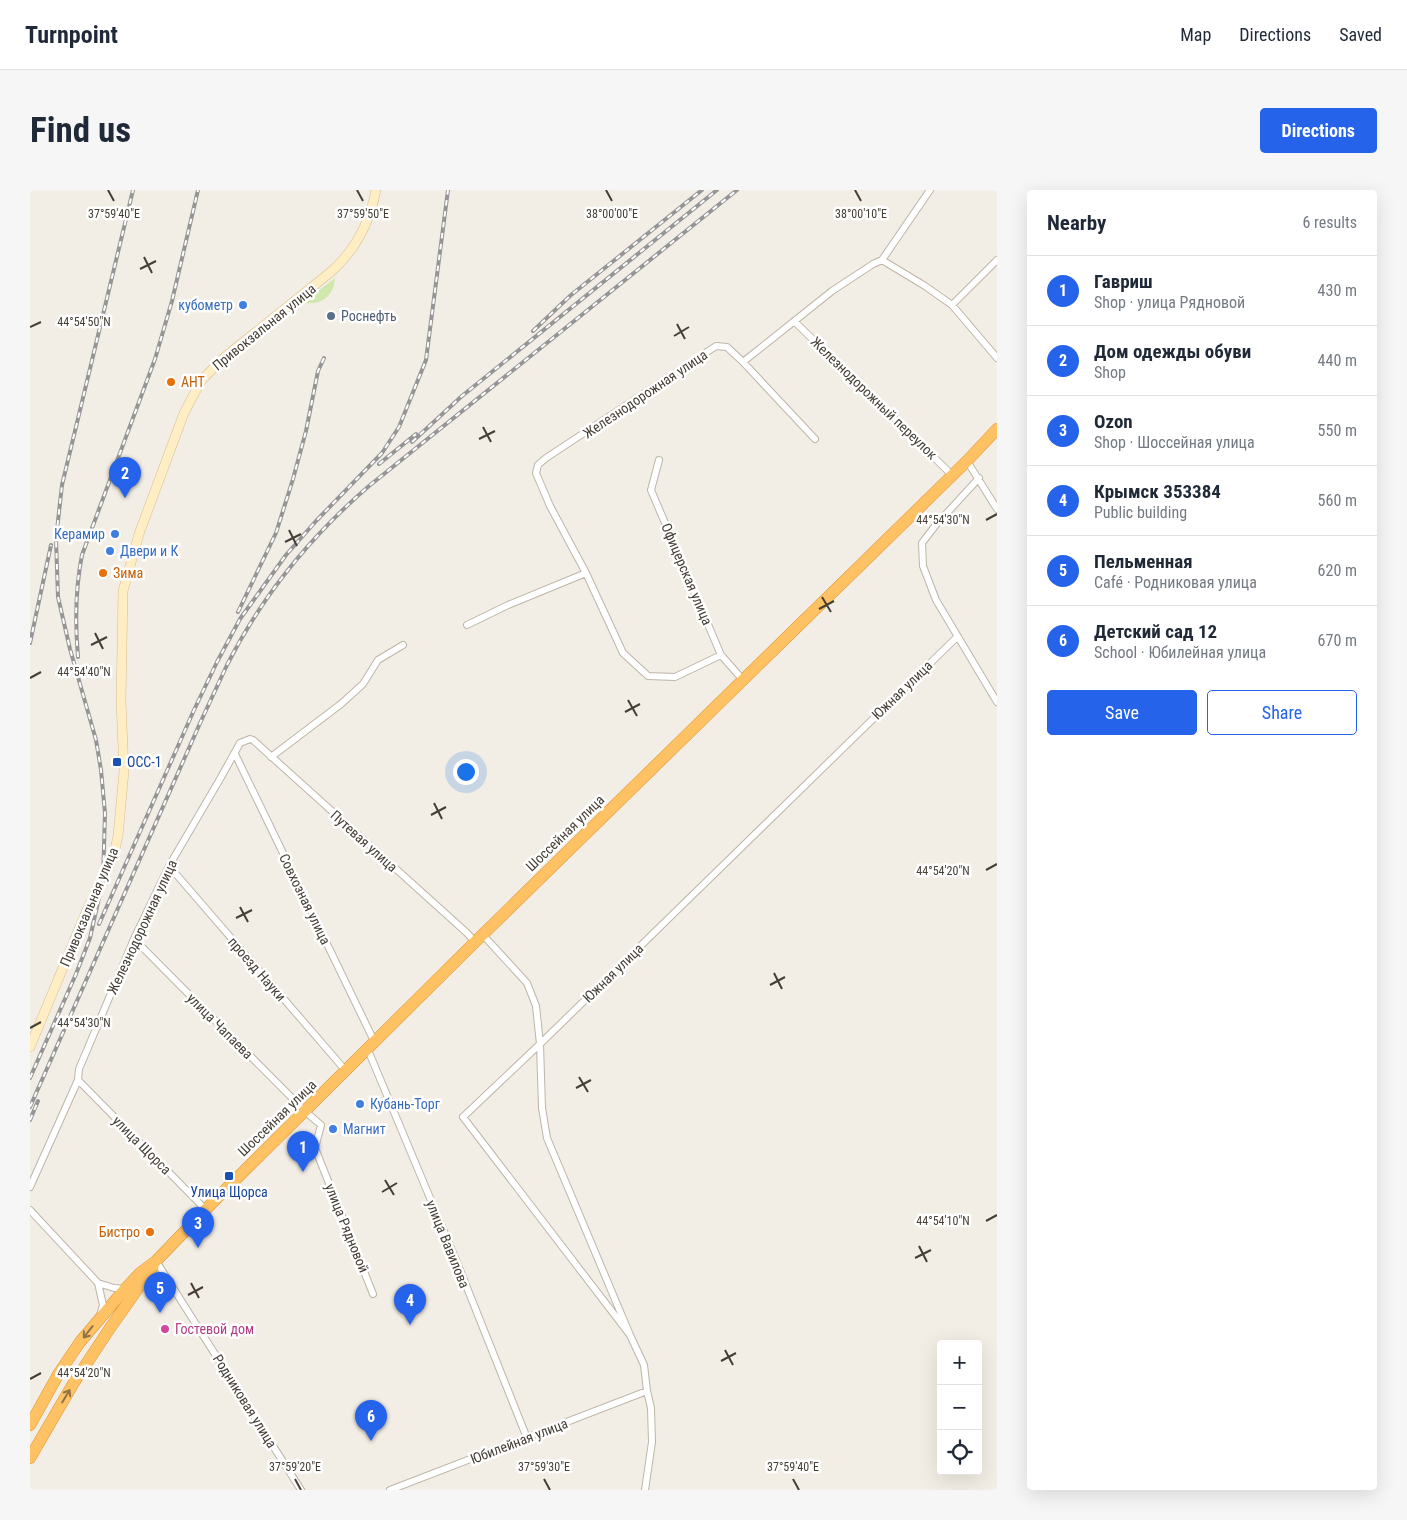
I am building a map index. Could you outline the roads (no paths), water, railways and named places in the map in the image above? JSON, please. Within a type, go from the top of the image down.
[{"type":"highway","name":"Шоссейная улица","points":[[156,1261],[479,939],[967,461],[997,429]]},
{"type":"highway","points":[[30,1426],[59,1373],[100,1317],[140,1273],[156,1261]]},
{"type":"highway","points":[[30,1458],[73,1384],[145,1280],[156,1261]]},
{"type":"main road","name":"Привокзальная улица","points":[[30,1047],[87,910],[113,858],[118,836],[124,771],[121,702],[123,591],[139,534],[184,412],[201,381],[221,360],[332,272],[345,259],[368,220],[376,190]]},
{"type":"street","points":[[743,362],[832,291],[882,260],[930,190]]},
{"type":"street","points":[[882,260],[952,305],[997,358]]},
{"type":"street","points":[[952,305],[997,260]]},
{"type":"street","name":"Железнодорожный переулок","points":[[795,322],[952,475]]},
{"type":"street","name":"Железнодорожная улица","points":[[586,573],[550,506],[536,474],[538,465],[716,346],[722,345],[727,347],[743,362],[815,439]]},
{"type":"street","name":"Офицерская улица","points":[[659,460],[651,490],[721,654],[743,680]]},
{"type":"street","points":[[967,461],[997,509]]},
{"type":"street","points":[[979,478],[922,543],[923,566],[936,600],[997,702]]},
{"type":"street","points":[[466,625],[508,605],[586,573],[623,653],[648,676],[675,677],[721,654]]},
{"type":"street","name":"Южная улица","points":[[630,1335],[463,1117],[957,637]]},
{"type":"street","points":[[271,757],[341,704],[363,684],[378,660],[402,645]]},
{"type":"street","name":"Железнодорожная улица","points":[[30,1187],[78,1080],[79,1069],[134,939],[169,866],[240,743],[250,739],[253,740]]},
{"type":"street","name":"Путевая улица","points":[[253,740],[467,933],[479,939],[527,983],[536,1006],[540,1044],[542,1108],[547,1138],[630,1335]]},
{"type":"street","name":"Совхозная улица","points":[[235,754],[371,1047]]},
{"type":"street","name":"проезд Науки","points":[[169,866],[346,1071]]},
{"type":"street","name":"улица Чапаева","points":[[134,939],[306,1112]]},
{"type":"street","name":"улица Вавилова","points":[[371,1047],[527,1438]]},
{"type":"street","name":"улица Щорса","points":[[78,1080],[206,1210]]},
{"type":"street","name":"улица Рядновой","points":[[306,1112],[321,1125],[315,1148],[373,1294]]},
{"type":"street","points":[[30,1210],[98,1283],[125,1289]]},
{"type":"street","name":"Родниковая улица","points":[[156,1261],[301,1490]]},
{"type":"street","points":[[98,1283],[103,1305],[100,1317]]},
{"type":"street","points":[[630,1335],[644,1365],[651,1408],[652,1442],[645,1490]]},
{"type":"street","name":"Юбилейная улица","points":[[390,1490],[647,1391]]},
{"type":"railway","points":[[30,1078],[90,938],[103,880],[105,813],[101,770],[96,740],[70,649],[58,597],[56,539],[62,485],[133,190]]},
{"type":"railway","points":[[78,657],[76,606],[82,555],[155,359],[172,301],[198,190]]},
{"type":"railway","points":[[99,924],[194,710],[240,619],[286,555],[382,453],[399,427],[426,360],[448,190]]},
{"type":"railway","points":[[533,331],[571,295],[702,190]]},
{"type":"railway","points":[[412,442],[462,396],[717,190]]},
{"type":"railway","points":[[30,1107],[227,665],[256,615],[289,568],[327,525],[369,486],[737,190]]},
{"type":"railway","points":[[238,612],[276,533],[306,431],[318,371],[324,358]]},
{"type":"railway","points":[[379,464],[416,434]]},
{"type":"railway","points":[[30,643],[51,545]]},
{"type":"railway","points":[[30,1120],[38,1101]]},
{"type":"place","name":"кубометр","points":[[243,305]]},
{"type":"place","name":"Роснефть","points":[[331,316]]},
{"type":"place","name":"АНТ","points":[[171,382]]},
{"type":"place","name":"Дом одежды обуви","points":[[125,498]]},
{"type":"place","name":"Керамир","points":[[115,534]]},
{"type":"place","name":"Двери и К","points":[[110,551]]},
{"type":"place","name":"Зима","points":[[103,573]]},
{"type":"place","name":"ОСС-1","points":[[117,762]]},
{"type":"place","name":"Кубань-Торг","points":[[360,1104]]},
{"type":"place","name":"Магнит","points":[[333,1129]]},
{"type":"place","name":"Гавриш","points":[[303,1172]]},
{"type":"place","name":"Улица Щорса","points":[[229,1176]]},
{"type":"place","name":"Бистро","points":[[150,1232]]},
{"type":"place","name":"Ozon","points":[[198,1248]]},
{"type":"place","name":"Пельменная","points":[[160,1313]]},
{"type":"place","name":"Крымск 353384","points":[[410,1325]]},
{"type":"place","name":"Гостевой дом","points":[[165,1329]]},
{"type":"place","name":"Детский сад 12","points":[[371,1441]]}]
